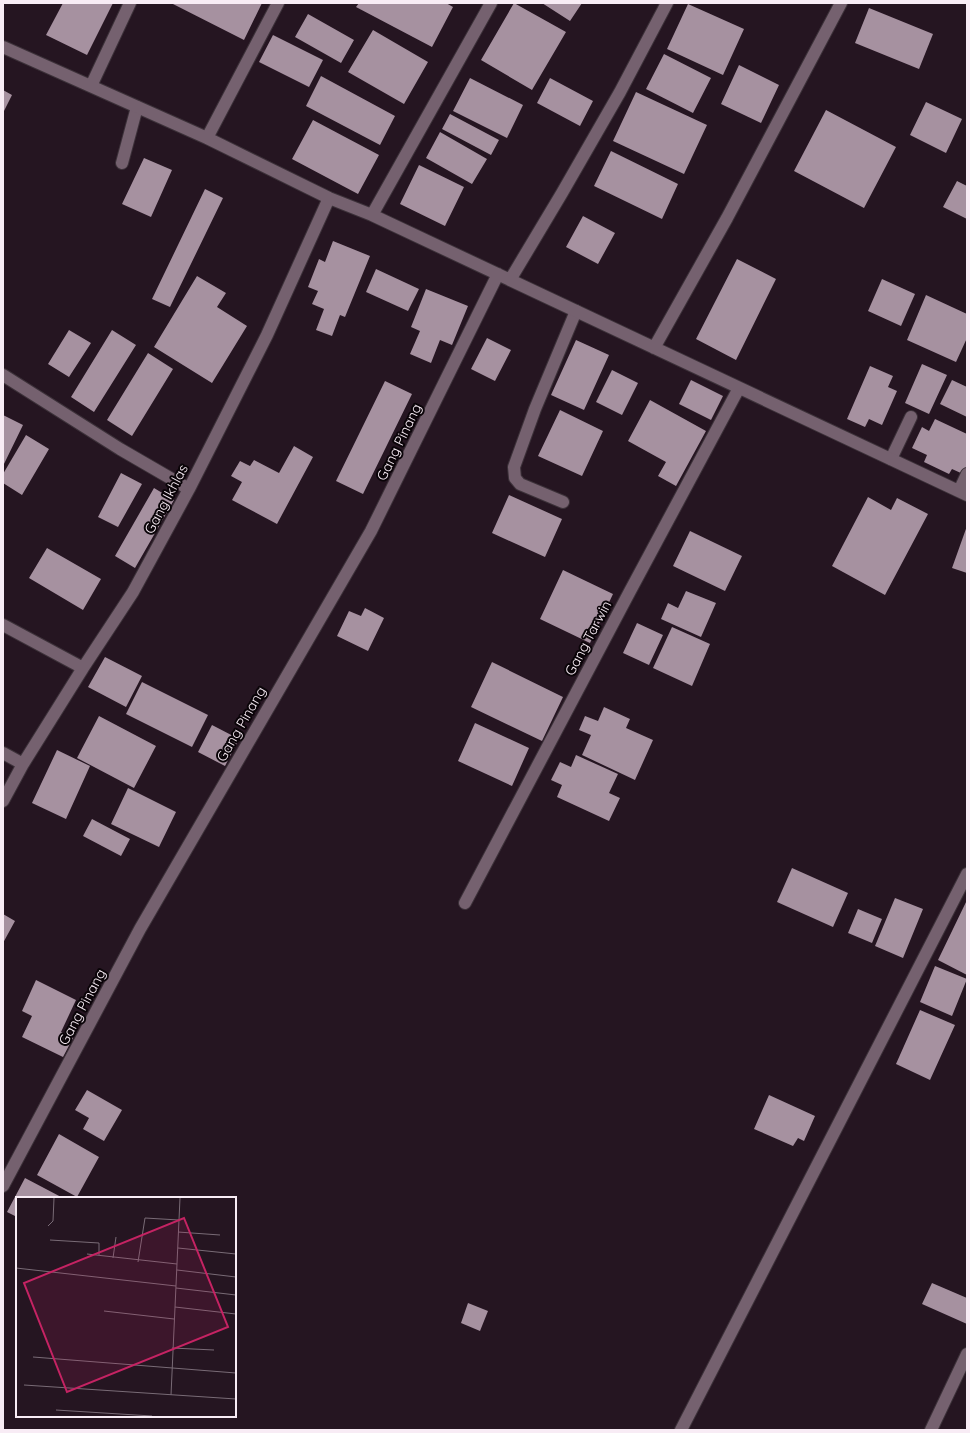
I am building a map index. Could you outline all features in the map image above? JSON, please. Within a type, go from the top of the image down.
[{"type":"street","points":[[91,86],[130,3]]},
{"type":"street","points":[[207,138],[278,3]]},
{"type":"street","points":[[372,215],[491,3]]},
{"type":"street","points":[[510,280],[562,194],[620,92],[667,3]]},
{"type":"street","points":[[654,348],[727,218],[841,3]]},
{"type":"street","points":[[3,47],[207,138],[329,198],[372,215],[963,493],[967,474]]},
{"type":"street","points":[[122,163],[137,106]]},
{"type":"street","name":"Gang Ikhlas","points":[[3,801],[22,764],[133,592],[189,489],[267,335],[329,198]]},
{"type":"street","name":"Gang Pinang","points":[[3,1186],[140,930],[372,531],[498,274]]},
{"type":"street","points":[[563,502],[520,484],[515,478],[514,467],[535,408],[576,311]]},
{"type":"street","points":[[3,375],[120,450],[189,489]]},
{"type":"street","name":"Gang Tarwin","points":[[465,903],[739,388]]},
{"type":"street","points":[[891,459],[910,418]]},
{"type":"street","points":[[3,625],[83,668]]},
{"type":"street","points":[[3,753],[22,764]]},
{"type":"street","points":[[681,1430],[967,874]]},
{"type":"street","points":[[930,1430],[967,1354]]},
{"type":"building","points":[[63,3],[113,3],[87,55],[46,35]]},
{"type":"building","points":[[171,3],[262,3],[244,40]]},
{"type":"building","points":[[359,3],[446,3],[453,7],[432,47],[356,7]]},
{"type":"building","points":[[514,3],[566,32],[532,90],[481,60]]},
{"type":"building","points":[[542,3],[582,3],[570,21]]},
{"type":"building","points":[[688,4],[744,29],[723,75],[667,49]]},
{"type":"building","points":[[869,8],[933,34],[919,69],[855,43]]},
{"type":"building","points":[[308,14],[354,40],[341,63],[295,37]]},
{"type":"building","points":[[373,30],[428,62],[404,104],[348,72]]},
{"type":"building","points":[[273,35],[323,60],[309,87],[259,62]]},
{"type":"building","points":[[664,54],[711,78],[693,113],[646,89]]},
{"type":"building","points":[[739,65],[779,85],[761,123],[721,104]]},
{"type":"building","points":[[321,76],[395,116],[380,145],[306,106]]},
{"type":"building","points":[[470,78],[523,105],[507,138],[453,111]]},
{"type":"building","points":[[550,78],[593,101],[580,126],[537,103]]},
{"type":"building","points":[[3,90],[12,95],[3,113]]},
{"type":"building","points":[[636,92],[707,125],[684,174],[613,141]]},
{"type":"building","points":[[926,102],[962,119],[946,153],[910,135]]},
{"type":"building","points":[[826,110],[896,147],[864,208],[794,171]]},
{"type":"building","points":[[450,114],[499,140],[491,155],[442,129]]},
{"type":"building","points":[[313,120],[379,155],[358,194],[292,159]]},
{"type":"building","points":[[440,132],[487,159],[472,184],[426,158]]},
{"type":"building","points":[[611,151],[678,184],[662,219],[594,186]]},
{"type":"building","points":[[144,158],[172,170],[151,217],[122,204]]},
{"type":"building","points":[[419,165],[464,187],[445,226],[400,204]]},
{"type":"building","points":[[957,181],[967,186],[967,219],[943,207]]},
{"type":"building","points":[[205,189],[223,198],[170,307],[152,299]]},
{"type":"building","points":[[583,216],[615,233],[598,264],[566,247]]},
{"type":"building","points":[[333,241],[370,256],[345,317],[340,315],[332,336],[316,330],[324,309],[312,304],[318,291],[308,287],[319,259],[325,262]]},
{"type":"building","points":[[737,259],[776,279],[736,360],[696,339]]},
{"type":"building","points":[[376,269],[419,289],[408,311],[366,292]]},
{"type":"building","points":[[197,276],[226,293],[217,307],[247,326],[212,383],[154,347]]},
{"type":"building","points":[[882,279],[915,294],[901,326],[868,311]]},
{"type":"building","points":[[426,289],[468,306],[452,345],[440,340],[431,363],[410,354],[420,331],[411,327]]},
{"type":"building","points":[[926,295],[967,314],[967,338],[956,362],[907,340]]},
{"type":"building","points":[[69,330],[91,343],[69,377],[48,364]]},
{"type":"building","points":[[112,330],[136,345],[94,412],[71,397]]},
{"type":"building","points":[[487,338],[511,350],[495,381],[471,369]]},
{"type":"building","points":[[576,340],[609,355],[584,410],[551,395]]},
{"type":"building","points":[[148,353],[173,369],[132,436],[107,420]]},
{"type":"building","points":[[922,364],[947,375],[929,414],[905,403]]},
{"type":"building","points":[[870,366],[893,376],[888,387],[897,391],[882,425],[869,419],[865,427],[847,419]]},
{"type":"building","points":[[612,370],[638,383],[622,415],[596,402]]},
{"type":"building","points":[[691,380],[723,396],[711,420],[679,404]]},
{"type":"building","points":[[952,380],[967,387],[967,417],[940,404]]},
{"type":"building","points":[[385,381],[412,394],[363,494],[336,481]]},
{"type":"building","points":[[650,400],[706,431],[676,486],[658,476],[666,462],[628,441]]},
{"type":"building","points":[[560,410],[603,431],[582,476],[538,456]]},
{"type":"building","points":[[3,415],[23,425],[3,466]]},
{"type":"building","points":[[935,419],[967,434],[967,465],[963,474],[952,469],[949,474],[924,462],[927,455],[912,448],[922,427],[929,431]]},
{"type":"building","points":[[26,435],[49,449],[22,495],[3,483],[3,474]]},
{"type":"building","points":[[294,446],[313,457],[277,524],[232,500],[242,482],[231,476],[240,461],[250,466],[254,460],[279,473]]},
{"type":"building","points":[[121,473],[142,484],[118,527],[98,517]]},
{"type":"building","points":[[154,488],[174,500],[135,568],[115,556]]},
{"type":"building","points":[[509,495],[562,519],[545,557],[492,533]]},
{"type":"building","points":[[868,497],[891,510],[897,498],[928,514],[885,595],[832,566]]},
{"type":"building","points":[[967,526],[967,573],[952,568]]},
{"type":"building","points":[[690,531],[742,556],[725,591],[673,566]]},
{"type":"building","points":[[47,548],[101,579],[83,610],[29,578]]},
{"type":"building","points":[[563,570],[613,594],[590,643],[540,619]]},
{"type":"building","points":[[686,591],[716,603],[701,637],[661,619],[668,603],[678,608]]},
{"type":"building","points":[[365,608],[384,618],[368,651],[337,636],[349,611],[361,616]]},
{"type":"building","points":[[637,623],[663,635],[649,665],[623,653]]},
{"type":"building","points":[[672,627],[710,644],[692,686],[653,668]]},
{"type":"building","points":[[105,657],[142,676],[126,707],[88,687]]},
{"type":"building","points":[[492,662],[563,697],[542,741],[471,707]]},
{"type":"building","points":[[142,682],[208,715],[192,747],[126,714]]},
{"type":"building","points":[[604,707],[630,719],[626,728],[653,740],[635,780],[582,755],[591,735],[579,730],[585,716],[598,721]]},
{"type":"building","points":[[99,716],[156,746],[134,788],[77,758]]},
{"type":"building","points":[[475,723],[529,748],[512,786],[458,761]]},
{"type":"building","points":[[212,725],[239,739],[225,766],[198,752]]},
{"type":"building","points":[[57,750],[90,766],[66,819],[32,803]]},
{"type":"building","points":[[576,755],[618,774],[609,793],[620,798],[609,821],[557,797],[562,785],[551,780],[560,762],[571,767]]},
{"type":"building","points":[[128,788],[176,812],[159,847],[111,824]]},
{"type":"building","points":[[92,819],[130,839],[121,856],[83,836]]},
{"type":"building","points":[[792,868],[848,893],[833,927],[777,902]]},
{"type":"building","points":[[895,898],[923,909],[903,958],[875,946]]},
{"type":"building","points":[[967,900],[967,975],[938,960]]},
{"type":"building","points":[[858,909],[882,919],[872,943],[848,933]]},
{"type":"building","points":[[3,914],[15,921],[3,943]]},
{"type":"building","points":[[935,966],[967,979],[952,1016],[920,1002]]},
{"type":"building","points":[[36,980],[76,1000],[61,1032],[73,1038],[63,1057],[22,1037],[32,1016],[22,1011]]},
{"type":"building","points":[[920,1010],[955,1025],[930,1080],[896,1064]]},
{"type":"building","points":[[87,1090],[122,1110],[104,1141],[83,1129],[89,1118],[75,1110]]},
{"type":"building","points":[[769,1095],[815,1116],[804,1141],[798,1138],[793,1146],[754,1129]]},
{"type":"building","points":[[59,1134],[99,1157],[77,1197],[37,1175]]},
{"type":"building","points":[[25,1178],[61,1197],[16,1197],[16,1216],[7,1212]]},
{"type":"building","points":[[932,1283],[967,1298],[967,1324],[922,1304]]},
{"type":"building","points":[[468,1303],[488,1311],[480,1331],[461,1323]]}]
